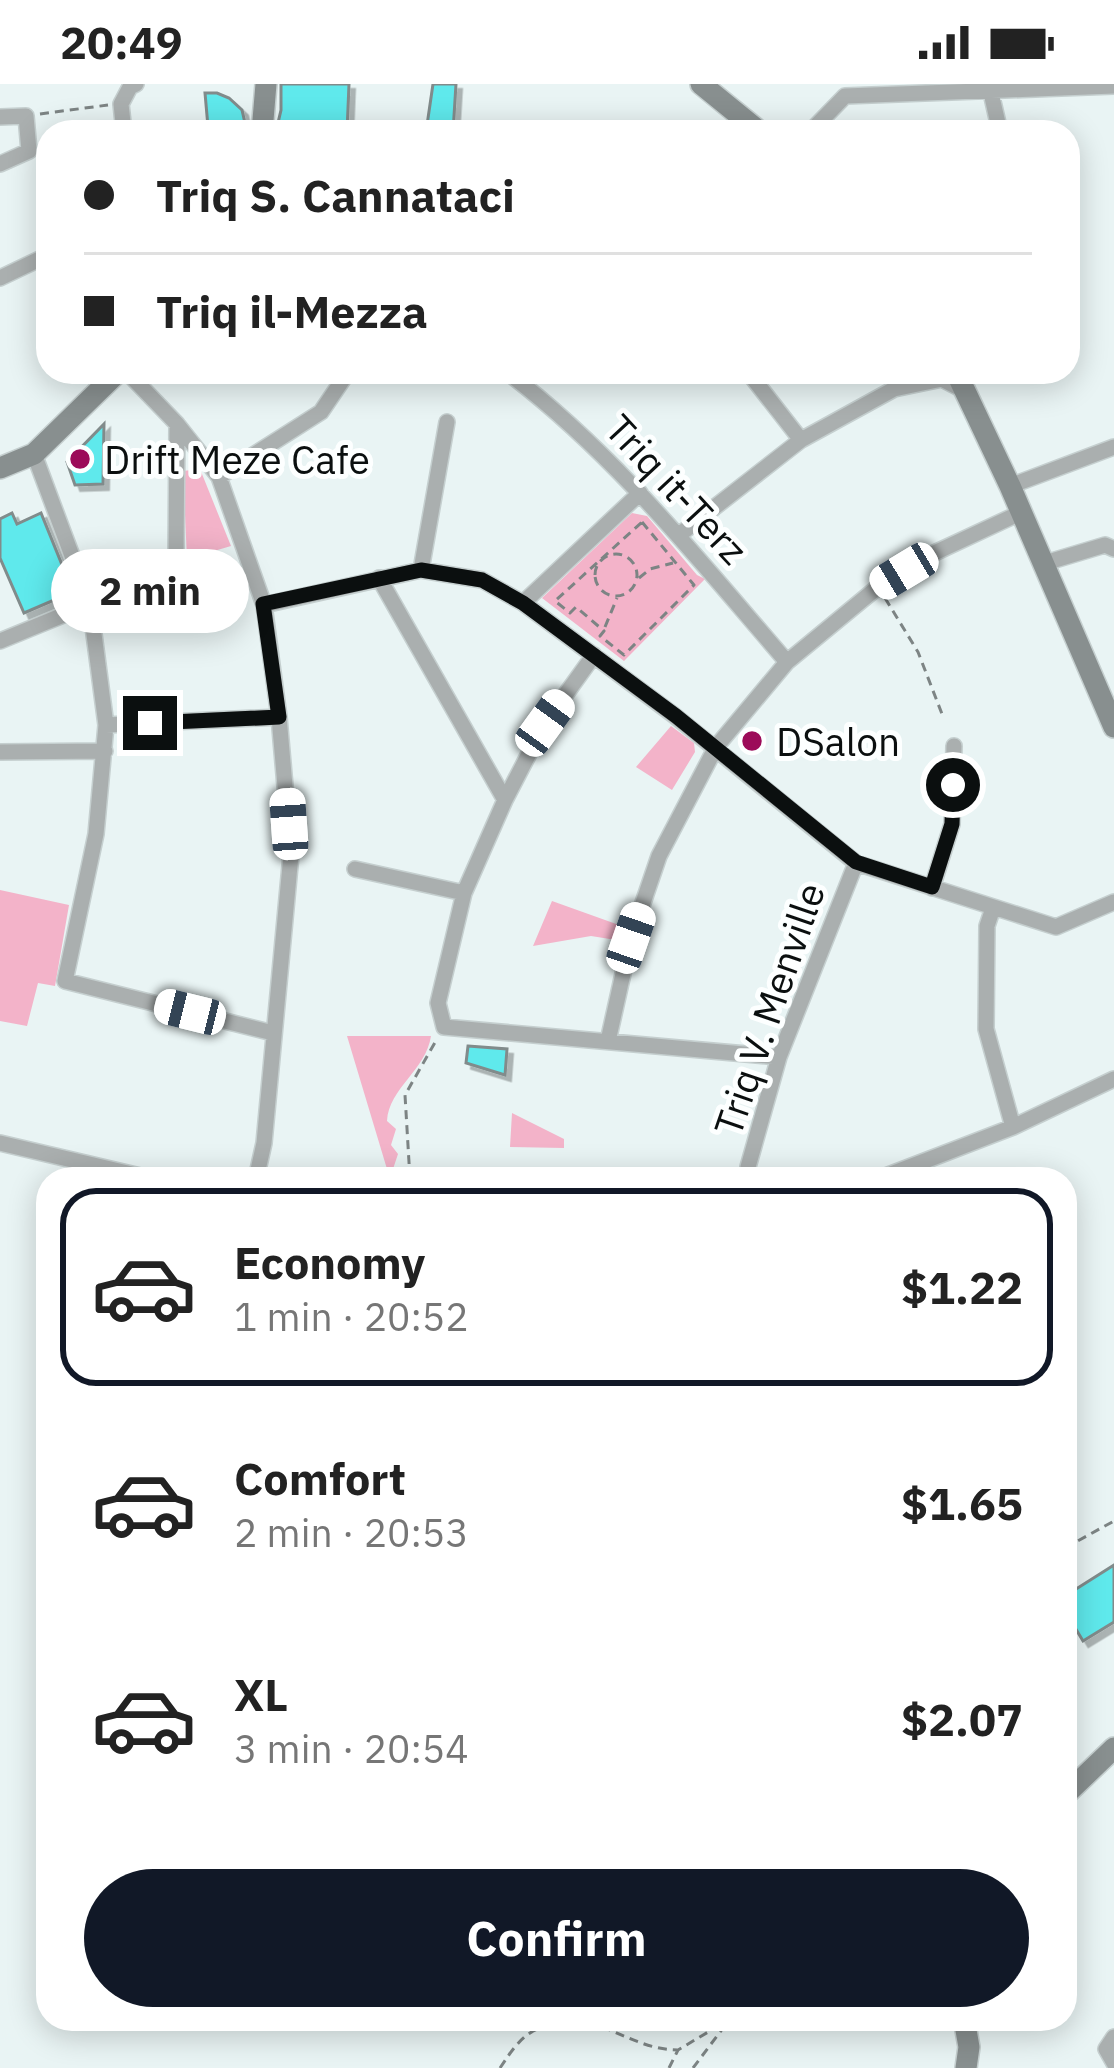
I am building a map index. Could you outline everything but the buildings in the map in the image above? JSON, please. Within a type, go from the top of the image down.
[{"type":"street","points":[[123,120],[122,104],[136,84]]},
{"type":"street","points":[[263,120],[266,84]]},
{"type":"street","points":[[701,84],[745,120]]},
{"type":"street","points":[[821,120],[845,96],[989,87],[1114,86]]},
{"type":"street","points":[[989,87],[997,120]]},
{"type":"street","points":[[0,117],[26,116],[29,151],[0,164]]},
{"type":"street","points":[[0,278],[36,261]]},
{"type":"street","points":[[0,468],[34,454],[109,384]]},
{"type":"street","points":[[135,384],[177,424],[219,477],[263,604],[291,855],[259,1167]]},
{"type":"street","points":[[219,477],[321,412],[340,384]]},
{"type":"street","name":"Triq it-Terz","points":[[522,384],[593,443],[787,662]]},
{"type":"street","points":[[757,384],[801,440]]},
{"type":"street","points":[[895,389],[900,384]]},
{"type":"street","points":[[679,535],[801,440],[895,389],[918,384]]},
{"type":"street","points":[[962,384],[1114,727]]},
{"type":"street","points":[[421,570],[447,422]]},
{"type":"street","points":[[0,616],[4,639],[173,572],[177,424]]},
{"type":"street","points":[[1010,486],[1114,448]]},
{"type":"street","points":[[34,454],[90,604],[106,725],[96,834],[65,981],[272,1033]]},
{"type":"street","points":[[523,603],[640,493]]},
{"type":"street","points":[[608,1040],[631,938],[659,856],[716,747],[787,662],[878,586],[930,555],[1020,513]]},
{"type":"street","points":[[1045,563],[1105,545],[1114,549]]},
{"type":"street","points":[[263,604],[421,570],[482,580],[523,603],[594,655],[856,862],[1056,927],[1114,902]]},
{"type":"street","points":[[379,578],[505,800]]},
{"type":"street","points":[[594,655],[545,723],[464,893],[438,1004],[444,1027],[779,1057]]},
{"type":"street","points":[[106,725],[279,717]]},
{"type":"street","points":[[932,887],[952,824],[954,746]]},
{"type":"street","points":[[0,752],[105,751]]},
{"type":"street","name":"Triq V. Menville","points":[[748,1167],[779,1057],[856,862]]},
{"type":"street","points":[[355,869],[464,893]]},
{"type":"street","points":[[993,908],[987,926],[986,1029],[1013,1126]]},
{"type":"street","points":[[909,1167],[1013,1126],[1114,1078]]},
{"type":"street","points":[[0,1142],[103,1167]]},
{"type":"street","points":[[1077,1783],[1114,1748]]},
{"type":"street","points":[[966,2031],[966,2068]]},
{"type":"street","points":[[1114,2037],[1106,2049],[1114,2063]]},
{"type":"path","points":[[26,116],[122,104]]},
{"type":"path","points":[[604,631],[575,607],[570,613],[555,601],[642,522],[694,584],[624,655],[600,636],[604,631],[618,596]]},
{"type":"path","points":[[637,579],[635,566],[626,556],[606,556],[597,566],[596,580],[604,592],[618,596],[631,590],[650,569],[676,563]]},
{"type":"path","points":[[878,586],[918,652],[942,714]]},
{"type":"path","points":[[409,1167],[405,1095],[444,1027]]},
{"type":"path","points":[[1077,1541],[1114,1521]]},
{"type":"path","points":[[500,2068],[530,2031]]},
{"type":"path","points":[[612,2031],[658,2050],[678,2050],[710,2031]]},
{"type":"path","points":[[693,2068],[721,2031]]},
{"type":"path","points":[[669,2068],[678,2050]]},
{"type":"shaded area","points":[[200,469],[231,546],[187,559],[183,471]]},
{"type":"shaded area","points":[[632,513],[647,516],[705,579],[624,661],[542,598]]},
{"type":"shaded area","points":[[671,726],[694,743],[695,752],[672,790],[636,767]]},
{"type":"shaded area","points":[[0,890],[69,905],[55,986],[38,983],[27,1026],[0,1021]]},
{"type":"shaded area","points":[[552,901],[619,925],[616,940],[591,936],[533,946]]},
{"type":"shaded area","points":[[347,1036],[431,1036],[422,1059],[389,1109],[387,1121],[396,1129],[391,1145],[398,1154],[394,1167],[386,1167]]},
{"type":"shaded area","points":[[512,1113],[564,1139],[564,1148],[510,1147]]},
{"type":"place","name":"Drift Meze Cafe","points":[[80,459]]},
{"type":"place","name":"DSalon","points":[[752,741]]},
{"type":"route","points":[[150,723],[279,717],[263,604],[421,570],[482,580],[523,603],[676,716],[856,862],[932,887],[952,824],[953,785]]}]
